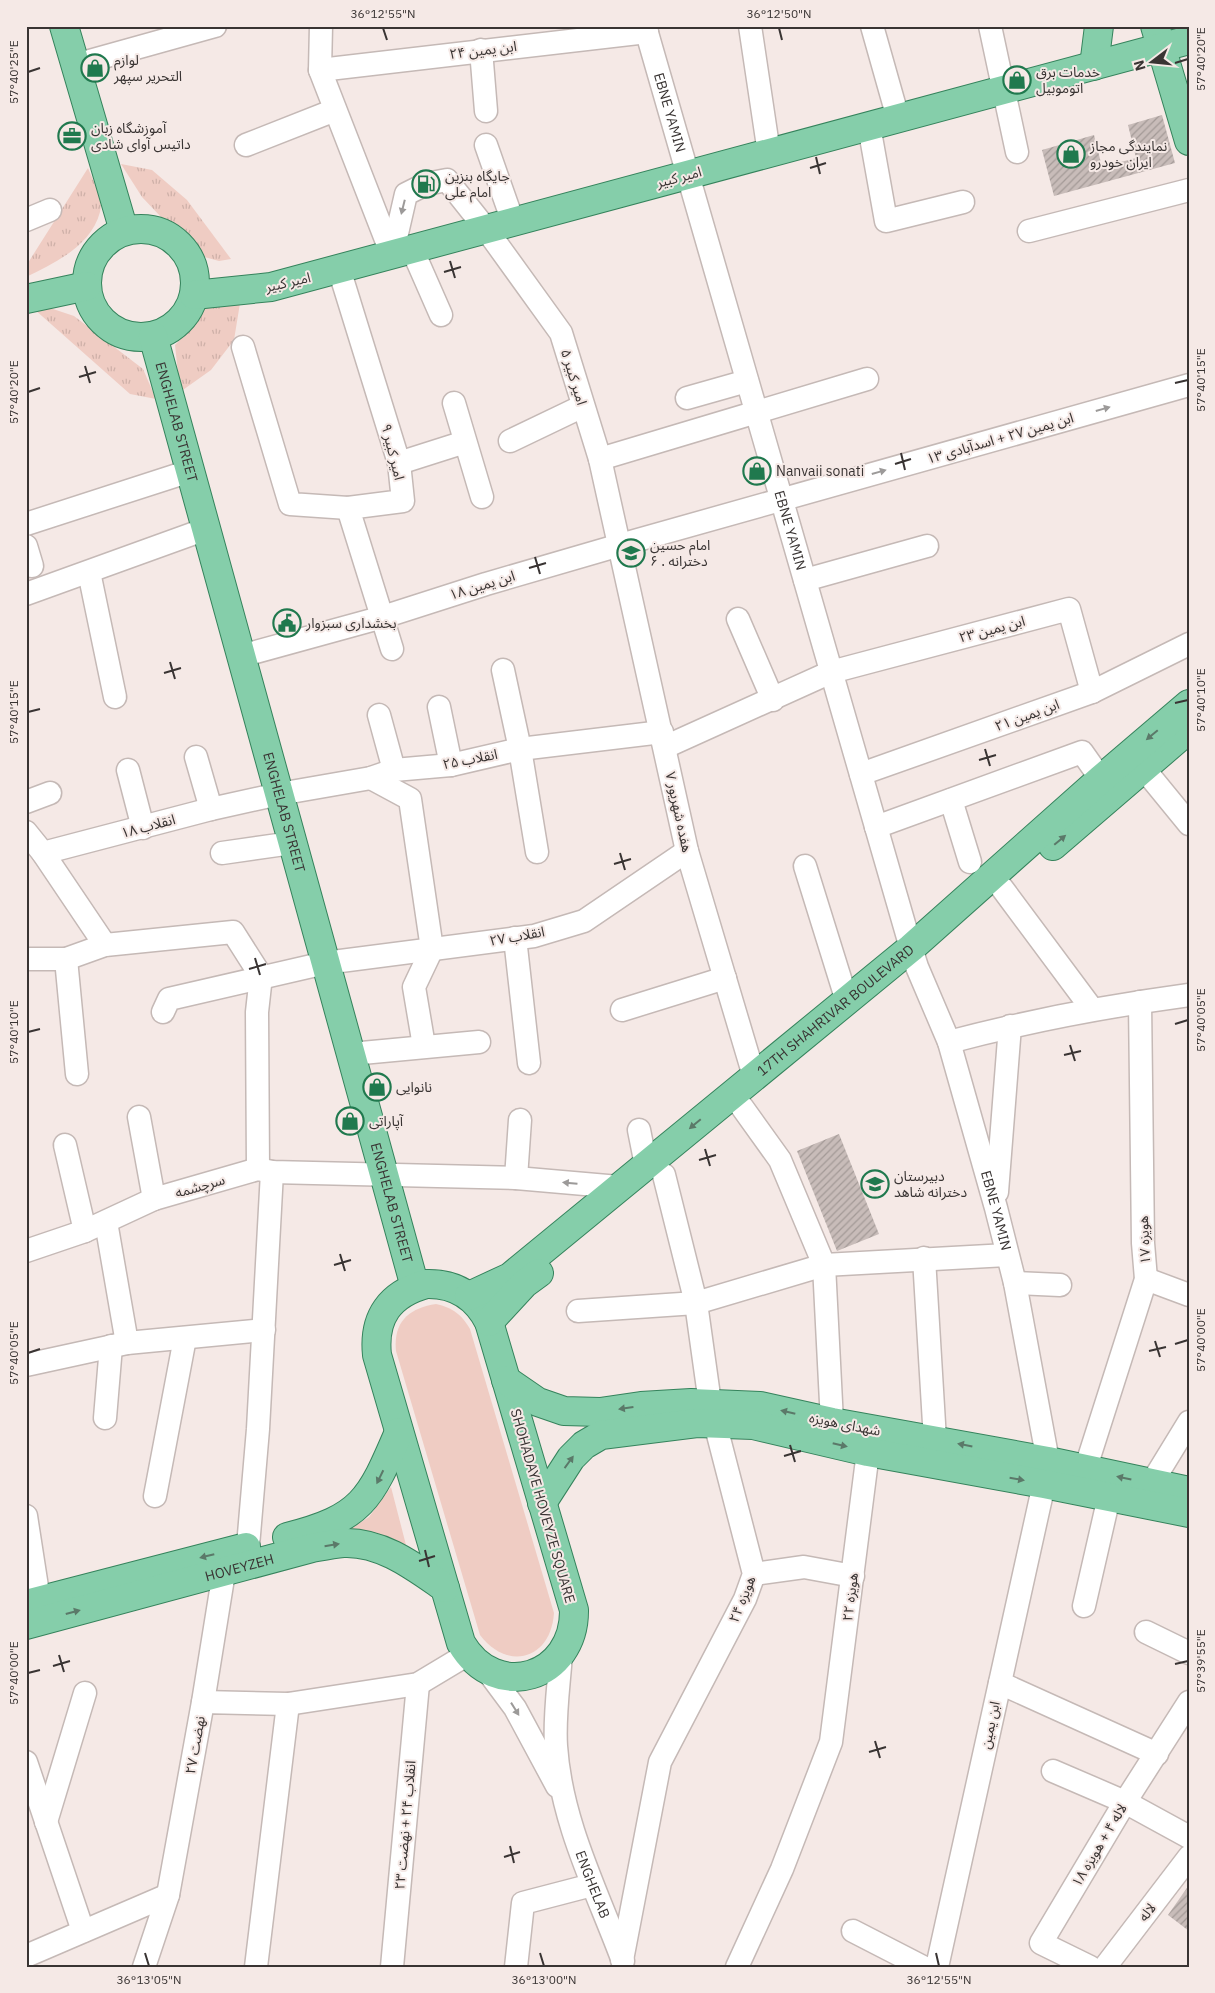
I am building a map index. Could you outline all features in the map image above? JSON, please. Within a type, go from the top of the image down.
[{"type":"main road","points":[[64,26],[124,231]]},
{"type":"main road","points":[[1094,66],[1099,26]]},
{"type":"main road","points":[[1158,37],[1189,141]]},
{"type":"main road","name":"امیر کبیر","points":[[194,295],[271,287],[1094,66],[1158,37],[1189,40]]},
{"type":"main road","points":[[147,228],[169,236],[185,251],[194,272],[194,295],[186,314],[172,328],[153,336],[134,337],[116,331],[101,320],[91,304],[87,286],[91,262],[104,243],[124,231],[147,228]]},
{"type":"main road","points":[[26,298],[87,286]]},
{"type":"main road","name":"ENGHELAB STREET","points":[[153,336],[415,1287]]},
{"type":"main road","name":"17TH SHAHRIVAR BOULEVARD","points":[[489,1322],[524,1284],[655,1170],[754,1076],[847,1001],[914,958],[1101,779],[1189,704]]},
{"type":"main road","name":"17TH SHAHRIVAR BOULEVARD","points":[[469,1296],[510,1277],[619,1187],[655,1170],[742,1107],[914,958],[1144,770],[1189,729]]},
{"type":"main road","name":"SHOHADAYE HOVEYZE SQUARE","points":[[437,1284],[454,1288],[469,1296],[489,1322],[574,1610],[572,1633],[562,1654],[544,1670],[521,1677],[503,1676],[477,1662],[462,1643],[377,1355],[376,1331],[380,1319],[390,1304],[404,1292],[415,1287],[437,1284]]},
{"type":"main road","name":"شهدای هویزه","points":[[506,1380],[538,1402],[564,1410],[600,1412],[641,1406],[713,1413],[753,1425],[868,1452],[1046,1472],[1085,1470],[1189,1491]]},
{"type":"main road","name":"شهدای هویزه","points":[[542,1503],[571,1458],[584,1445],[601,1435],[688,1424],[713,1413],[760,1406],[832,1422],[935,1440],[1046,1472],[1109,1497],[1189,1513]]},
{"type":"main road","name":"HOVEYZEH","points":[[33,1602],[320,1529],[348,1516],[374,1488],[399,1432]]},
{"type":"main road","name":"HOVEYZEH","points":[[26,1625],[312,1548],[345,1543],[373,1548],[402,1558],[445,1588]]},
{"type":"street","points":[[75,65],[215,26]]},
{"type":"street","points":[[320,26],[320,70],[335,110],[402,252],[441,315]]},
{"type":"street","points":[[750,26],[768,153]]},
{"type":"street","points":[[872,26],[898,118]]},
{"type":"street","points":[[990,26],[1017,152]]},
{"type":"street","name":"ابن یمین ۲۴","points":[[320,70],[646,29]]},
{"type":"street","name":"EBNE YAMIN","points":[[646,29],[914,958],[949,1042],[996,1208],[1015,1283],[1046,1472]]},
{"type":"street","points":[[481,50],[486,111]]},
{"type":"street","points":[[246,145],[335,110]]},
{"type":"street","points":[[870,126],[886,221],[963,202]]},
{"type":"street","points":[[486,145],[513,222]]},
{"type":"street","name":"امیر کبیر ۵","points":[[402,252],[406,194],[426,184],[447,180],[486,229],[561,333],[600,459],[620,545]]},
{"type":"street","points":[[1029,232],[1189,190]]},
{"type":"street","points":[[26,220],[50,210]]},
{"type":"street","name":"امیر کبیر ۹","points":[[340,269],[399,463],[403,501],[348,508]]},
{"type":"street","points":[[243,347],[290,504],[348,508],[392,649]]},
{"type":"street","points":[[600,459],[867,379]]},
{"type":"street","points":[[687,398],[747,381]]},
{"type":"street","name":"ابن یمین ۲۷ + اسدآبادی ۱۳","points":[[782,499],[1189,385]]},
{"type":"street","points":[[454,403],[482,497]]},
{"type":"street","points":[[510,441],[583,406]]},
{"type":"street","points":[[399,463],[465,442]]},
{"type":"street","points":[[26,524],[190,471]]},
{"type":"street","name":"ابن یمین ۱۸","points":[[241,656],[382,617],[486,584],[782,499]]},
{"type":"street","points":[[26,594],[206,529]]},
{"type":"street","name":"هفده شهریور ۷","points":[[620,545],[687,851],[754,1076]]},
{"type":"street","points":[[805,580],[926,546]]},
{"type":"street","points":[[89,572],[115,697]]},
{"type":"street","name":"ابن یمین ۲۳","points":[[831,672],[1069,609],[1092,692]]},
{"type":"street","points":[[738,618],[773,700]]},
{"type":"street","name":"ابن یمین ۲۱","points":[[861,774],[1092,692],[1189,644]]},
{"type":"street","points":[[503,670],[520,749],[537,852]]},
{"type":"street","name":"انقلاب ۲۵","points":[[279,794],[371,778],[394,770],[451,765],[520,749],[664,740],[773,700],[831,672]]},
{"type":"street","points":[[439,707],[451,765]]},
{"type":"street","points":[[379,715],[394,770]]},
{"type":"street","points":[[876,827],[1082,752],[1101,779]]},
{"type":"street","points":[[196,757],[210,808]]},
{"type":"street","points":[[128,770],[143,828]]},
{"type":"street","points":[[1144,770],[1189,824]]},
{"type":"street","points":[[371,778],[410,799],[432,949],[414,987],[424,1046]]},
{"type":"street","points":[[26,802],[50,794]]},
{"type":"street","name":"انقلاب ۱۸","points":[[43,853],[143,828],[210,808],[279,794]]},
{"type":"street","points":[[951,800],[970,862]]},
{"type":"street","points":[[26,832],[43,853],[104,945]]},
{"type":"street","points":[[222,853],[292,843]]},
{"type":"street","name":"انقلاب ۲۷","points":[[163,1012],[169,999],[261,976],[325,963],[534,936],[584,921],[687,851]]},
{"type":"street","points":[[805,866],[847,1001]]},
{"type":"street","points":[[1002,888],[1092,1009]]},
{"type":"street","points":[[26,959],[66,959],[104,945],[233,932],[261,976],[257,1012],[265,1171],[264,1330],[248,1546]]},
{"type":"street","points":[[515,938],[529,1064]]},
{"type":"street","points":[[66,959],[77,1074]]},
{"type":"street","points":[[622,1010],[725,978]]},
{"type":"street","points":[[949,1042],[1010,1026],[1092,1009],[1189,994]]},
{"type":"street","name":"هویزه ۱۷","points":[[1085,1470],[1146,1279],[1143,1244],[1140,1002]]},
{"type":"street","points":[[996,1208],[1010,1026]]},
{"type":"street","points":[[351,1054],[479,1042]]},
{"type":"street","points":[[742,1107],[780,1160],[824,1265],[832,1422]]},
{"type":"street","points":[[139,1117],[154,1199]]},
{"type":"street","points":[[516,1178],[520,1120]]},
{"type":"street","name":"هویزه ۲۴","points":[[623,1963],[660,1762],[745,1599],[754,1574],[713,1413],[696,1303],[655,1170],[639,1130]]},
{"type":"street","points":[[65,1145],[85,1231]]},
{"type":"street","name":"سرچشمه","points":[[26,1251],[85,1231],[154,1199],[265,1171],[384,1176],[516,1178],[619,1187]]},
{"type":"street","points":[[106,1222],[119,1344],[106,1418]]},
{"type":"street","points":[[578,1311],[696,1303],[824,1265],[924,1258],[1007,1255]]},
{"type":"street","points":[[924,1258],[935,1440]]},
{"type":"street","points":[[1146,1279],[1189,1295]]},
{"type":"street","points":[[1015,1283],[1060,1285]]},
{"type":"street","points":[[26,1365],[119,1344],[264,1330]]},
{"type":"street","points":[[155,1496],[184,1338]]},
{"type":"street","points":[[1151,1484],[1189,1422]]},
{"type":"street","name":"هویزه ۲۲","points":[[737,1967],[782,1869],[831,1742],[868,1452]]},
{"type":"street","name":"ابن یمین","points":[[937,1967],[1046,1472]]},
{"type":"street","points":[[1084,1606],[1109,1497]]},
{"type":"street","points":[[26,1516],[33,1602]]},
{"type":"street","points":[[754,1574],[804,1567],[853,1576]]},
{"type":"street","points":[[203,1702],[224,1572]]},
{"type":"street","points":[[1146,1632],[1189,1653]]},
{"type":"street","points":[[562,1654],[556,1746],[565,1802]]},
{"type":"street","points":[[477,1662],[515,1708],[565,1802]]},
{"type":"street","name":"نهضت ۲۷","points":[[144,1967],[168,1895],[203,1702],[288,1704],[418,1684],[477,1662]]},
{"type":"street","name":"انقلاب ۲۴ + نهضت ۲۳","points":[[392,1967],[418,1684]]},
{"type":"street","points":[[1000,1684],[1157,1754]]},
{"type":"street","points":[[46,1822],[85,1693]]},
{"type":"street","name":"لاله ۴ + هویزه ۱۸","points":[[1090,1967],[1041,1943],[1125,1802],[1189,1702]]},
{"type":"street","points":[[256,1967],[288,1704]]},
{"type":"street","points":[[26,1762],[83,1931]]},
{"type":"street","points":[[1053,1771],[1125,1802],[1189,1837]]},
{"type":"street","name":"ENGHELAB","points":[[565,1802],[592,1886],[623,1963]]},
{"type":"street","name":"لاله","points":[[1105,1967],[1189,1857]]},
{"type":"street","points":[[516,1967],[524,1903],[592,1886]]},
{"type":"street","points":[[26,1956],[168,1895]]},
{"type":"street","points":[[853,1931],[923,1967]]},
{"type":"green space","points":[[121,164],[152,170],[187,200],[231,259],[219,261],[197,255],[142,197]]},
{"type":"green space","points":[[88,168],[101,201],[100,212],[89,235],[60,259],[26,277],[26,266]]},
{"type":"green space","points":[[241,297],[234,340],[211,370],[180,392],[175,345],[194,325],[209,301]]},
{"type":"green space","points":[[34,309],[53,309],[74,316],[143,369],[156,399],[130,394]]},
{"type":"green space","points":[[436,1304],[456,1312],[470,1329],[554,1613],[551,1629],[545,1641],[537,1650],[526,1655],[503,1654],[491,1647],[480,1635],[396,1351],[397,1332],[405,1318],[418,1309]]},
{"type":"green space","points":[[391,1487],[406,1545],[379,1535],[347,1531],[369,1517]]},
{"type":"building","name":"نمایندگی مجاز ایران خودرو","points":[[1162,115],[1175,163],[1054,196],[1042,150],[1094,135],[1102,167],[1136,158],[1128,125]]},
{"type":"building","points":[[839,1134],[879,1234],[837,1251],[797,1151]]},
{"type":"building","points":[[1189,1885],[1189,1931],[1168,1915]]},
{"type":"place","name":"لوازم التحریر سپهر","points":[[95,68]]},
{"type":"place","name":"خدمات برق اتوموبیل","points":[[1017,80]]},
{"type":"place","name":"آموزشگاه زبان داتیس آوای شادی","points":[[72,136]]},
{"type":"place","name":"نمایندگی مجاز ایران خودرو","points":[[1071,154]]},
{"type":"place","name":"جایگاه بنزین امام علی","points":[[426,184]]},
{"type":"place","name":"Nanvaii sonati","points":[[757,471]]},
{"type":"place","name":"امام حسین ۶ . دخترانه","points":[[631,553]]},
{"type":"place","name":"بخشداری سبزوار","points":[[287,623]]},
{"type":"place","name":"نانوایی","points":[[377,1087]]},
{"type":"place","name":"آپاراتی","points":[[350,1121]]},
{"type":"place","name":"دبیرستان دخترانه شاهد","points":[[875,1184]]}]
